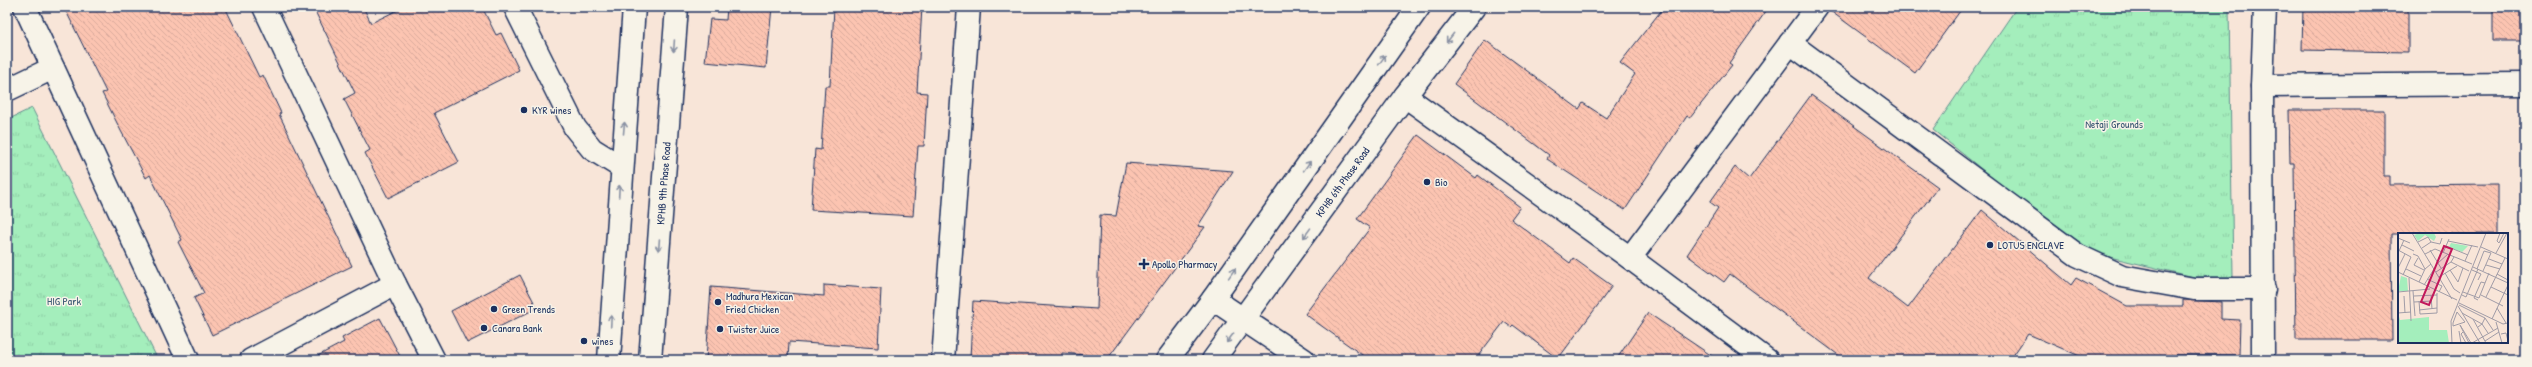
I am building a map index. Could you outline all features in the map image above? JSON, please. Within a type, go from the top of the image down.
[{"type":"street","points":[[25,7],[188,360]]},
{"type":"street","points":[[264,7],[395,284],[434,360]]},
{"type":"street","points":[[515,7],[574,128],[592,149],[621,167]]},
{"type":"street","points":[[609,360],[621,167],[634,7]]},
{"type":"street","name":"KPHB 9th Phase Road","points":[[650,360],[677,7]]},
{"type":"street","points":[[944,360],[969,7]]},
{"type":"street","points":[[1167,360],[1213,299],[1419,7]]},
{"type":"street","name":"KPHB 6th Phase Road","points":[[1213,360],[1405,96],[1474,7]]},
{"type":"street","points":[[1630,258],[1817,7]]},
{"type":"street","points":[[2263,360],[2264,289],[2262,86],[2264,7]]},
{"type":"street","points":[[1790,43],[2077,255],[2122,276],[2194,289],[2264,289]]},
{"type":"street","points":[[7,90],[53,68]]},
{"type":"street","points":[[2262,86],[2525,84]]},
{"type":"street","points":[[1405,96],[1630,258],[1767,360]]},
{"type":"street","points":[[251,360],[395,284]]},
{"type":"street","points":[[1213,299],[1304,360]]},
{"type":"green space","name":"Netaji Grounds","points":[[2017,7],[2229,7],[2233,277],[2194,277],[2097,254],[2031,209],[1933,130]]},
{"type":"green space","name":"HIG Park","points":[[32,108],[158,360],[7,360],[7,120]]},
{"type":"building","points":[[64,7],[225,7],[259,77],[263,75],[281,113],[279,114],[352,266],[212,335],[194,298],[204,293],[178,242],[182,240],[150,175],[146,178],[121,131],[102,93],[106,92]]},
{"type":"building","points":[[313,7],[363,7],[371,23],[404,7],[482,7],[496,35],[501,33],[519,70],[434,113],[459,162],[388,198],[365,153],[370,150],[344,99],[355,93]]},
{"type":"building","points":[[727,7],[772,7],[766,68],[705,62],[710,19],[726,20]]},
{"type":"building","points":[[834,7],[922,7],[917,92],[927,93],[924,146],[918,146],[913,216],[811,210],[815,149],[821,150],[825,86],[830,86]]},
{"type":"building","points":[[1664,7],[1769,7],[1729,63],[1732,65],[1690,118],[1687,116],[1625,210],[1547,159],[1549,155],[1454,84],[1485,40],[1579,109],[1583,103],[1606,118],[1635,74],[1620,63]]},
{"type":"building","points":[[1829,7],[1963,7],[1915,73],[1829,10]]},
{"type":"building","points":[[2303,7],[2408,7],[2408,52],[2302,50]]},
{"type":"building","points":[[2493,7],[2525,7],[2525,41],[2493,41]]},
{"type":"building","points":[[1811,95],[1938,187],[1869,278],[1908,308],[1982,210],[2071,285],[2076,278],[2127,306],[2183,306],[2183,300],[2221,302],[2221,319],[2240,320],[2239,355],[2165,355],[2165,360],[2089,360],[2028,334],[2010,360],[1845,360],[1730,274],[1724,282],[1687,255],[1718,208],[1710,202],[1735,167],[1749,179]]},
{"type":"building","points":[[2289,110],[2384,110],[2384,176],[2390,176],[2390,185],[2498,184],[2498,233],[2391,234],[2392,340],[2296,340],[2294,163],[2290,163]]},
{"type":"building","points":[[1418,135],[1476,178],[1478,175],[1520,207],[1511,219],[1570,263],[1573,258],[1612,286],[1558,359],[1513,325],[1511,327],[1504,322],[1475,360],[1369,360],[1305,314],[1370,228],[1357,219]]},
{"type":"building","points":[[1126,163],[1233,171],[1198,226],[1205,227],[1109,357],[1062,353],[1062,360],[970,358],[973,301],[1097,309],[1100,215],[1116,216]]},
{"type":"building","name":"Green Trends","points":[[520,275],[537,308],[467,343],[451,311]]},
{"type":"building","points":[[824,285],[881,289],[878,348],[789,342],[788,360],[706,360],[711,287],[824,296]]},
{"type":"building","points":[[1648,313],[1718,360],[1616,360]]},
{"type":"building","points":[[380,318],[402,360],[310,360],[344,342],[342,338]]},
{"type":"place","name":"KYR wines","points":[[524,110]]},
{"type":"place","name":"Bio","points":[[1427,182]]},
{"type":"place","name":"LOTUS ENCLAVE","points":[[1990,245]]},
{"type":"place","name":"Apollo Pharmacy","points":[[1144,264]]},
{"type":"place","name":"Madhura Mexican Fried Chicken","points":[[718,302]]},
{"type":"place","name":"Green Trends","points":[[494,309]]},
{"type":"place","name":"Canara Bank","points":[[484,328]]},
{"type":"place","name":"Twister Juice","points":[[720,329]]},
{"type":"place","name":"wines","points":[[584,341]]}]
